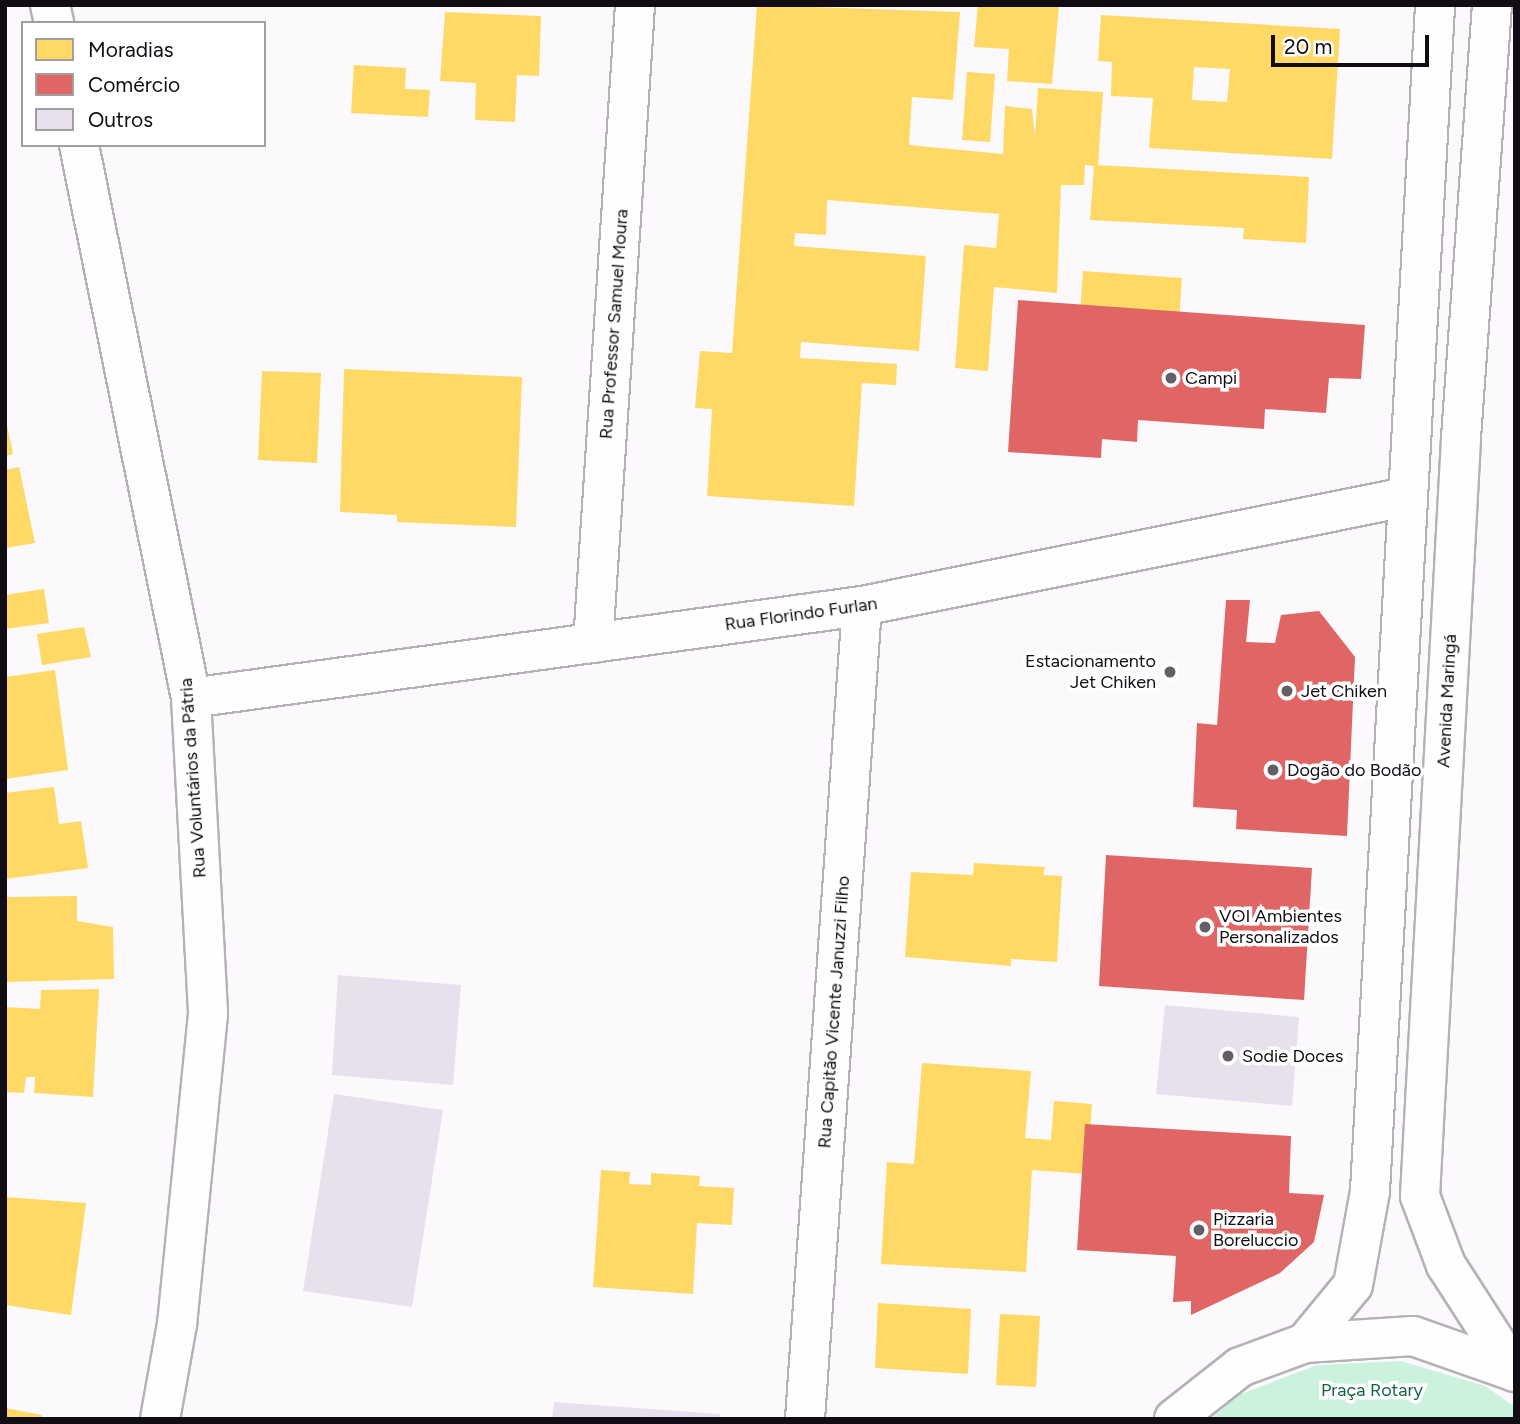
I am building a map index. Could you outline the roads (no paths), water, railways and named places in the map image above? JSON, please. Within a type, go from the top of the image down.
[{"type":"street","name":"Rua Professor Samuel Moura","points":[[593,643],[635,5]]},
{"type":"street","points":[[1305,1343],[1353,1285],[1365,1239],[1435,5]]},
{"type":"street","name":"Avenida Maringá","points":[[1492,5],[1460,452],[1420,1196],[1446,1265],[1515,1372]]},
{"type":"street","name":"Rua Voluntários da Pátria","points":[[79,147],[191,698],[208,1014],[177,1324],[160,1419]]},
{"type":"street","name":"Rua Florindo Furlan","points":[[191,698],[862,606],[1406,497]]},
{"type":"street","name":"Rua Capitão Vicente Januzzi Filho","points":[[805,1419],[862,606]]},
{"type":"street","points":[[1174,1419],[1240,1367],[1305,1343],[1413,1336],[1515,1372]]},
{"type":"place","name":"Campi","points":[[1171,378]]},
{"type":"place","name":"Estacionamento Jet Chiken","points":[[1170,672]]},
{"type":"place","name":"Jet Chiken","points":[[1287,691]]},
{"type":"place","name":"Dogão do Bodão","points":[[1273,770]]},
{"type":"place","name":"VOI Ambientes Personalizados","points":[[1205,927]]},
{"type":"place","name":"Sodie Doces","points":[[1228,1056]]},
{"type":"place","name":"Pizzaria Boreluccio","points":[[1199,1230]]},
{"type":"park label","name":"Praça Rotary","points":[[1372,1390]]}]
